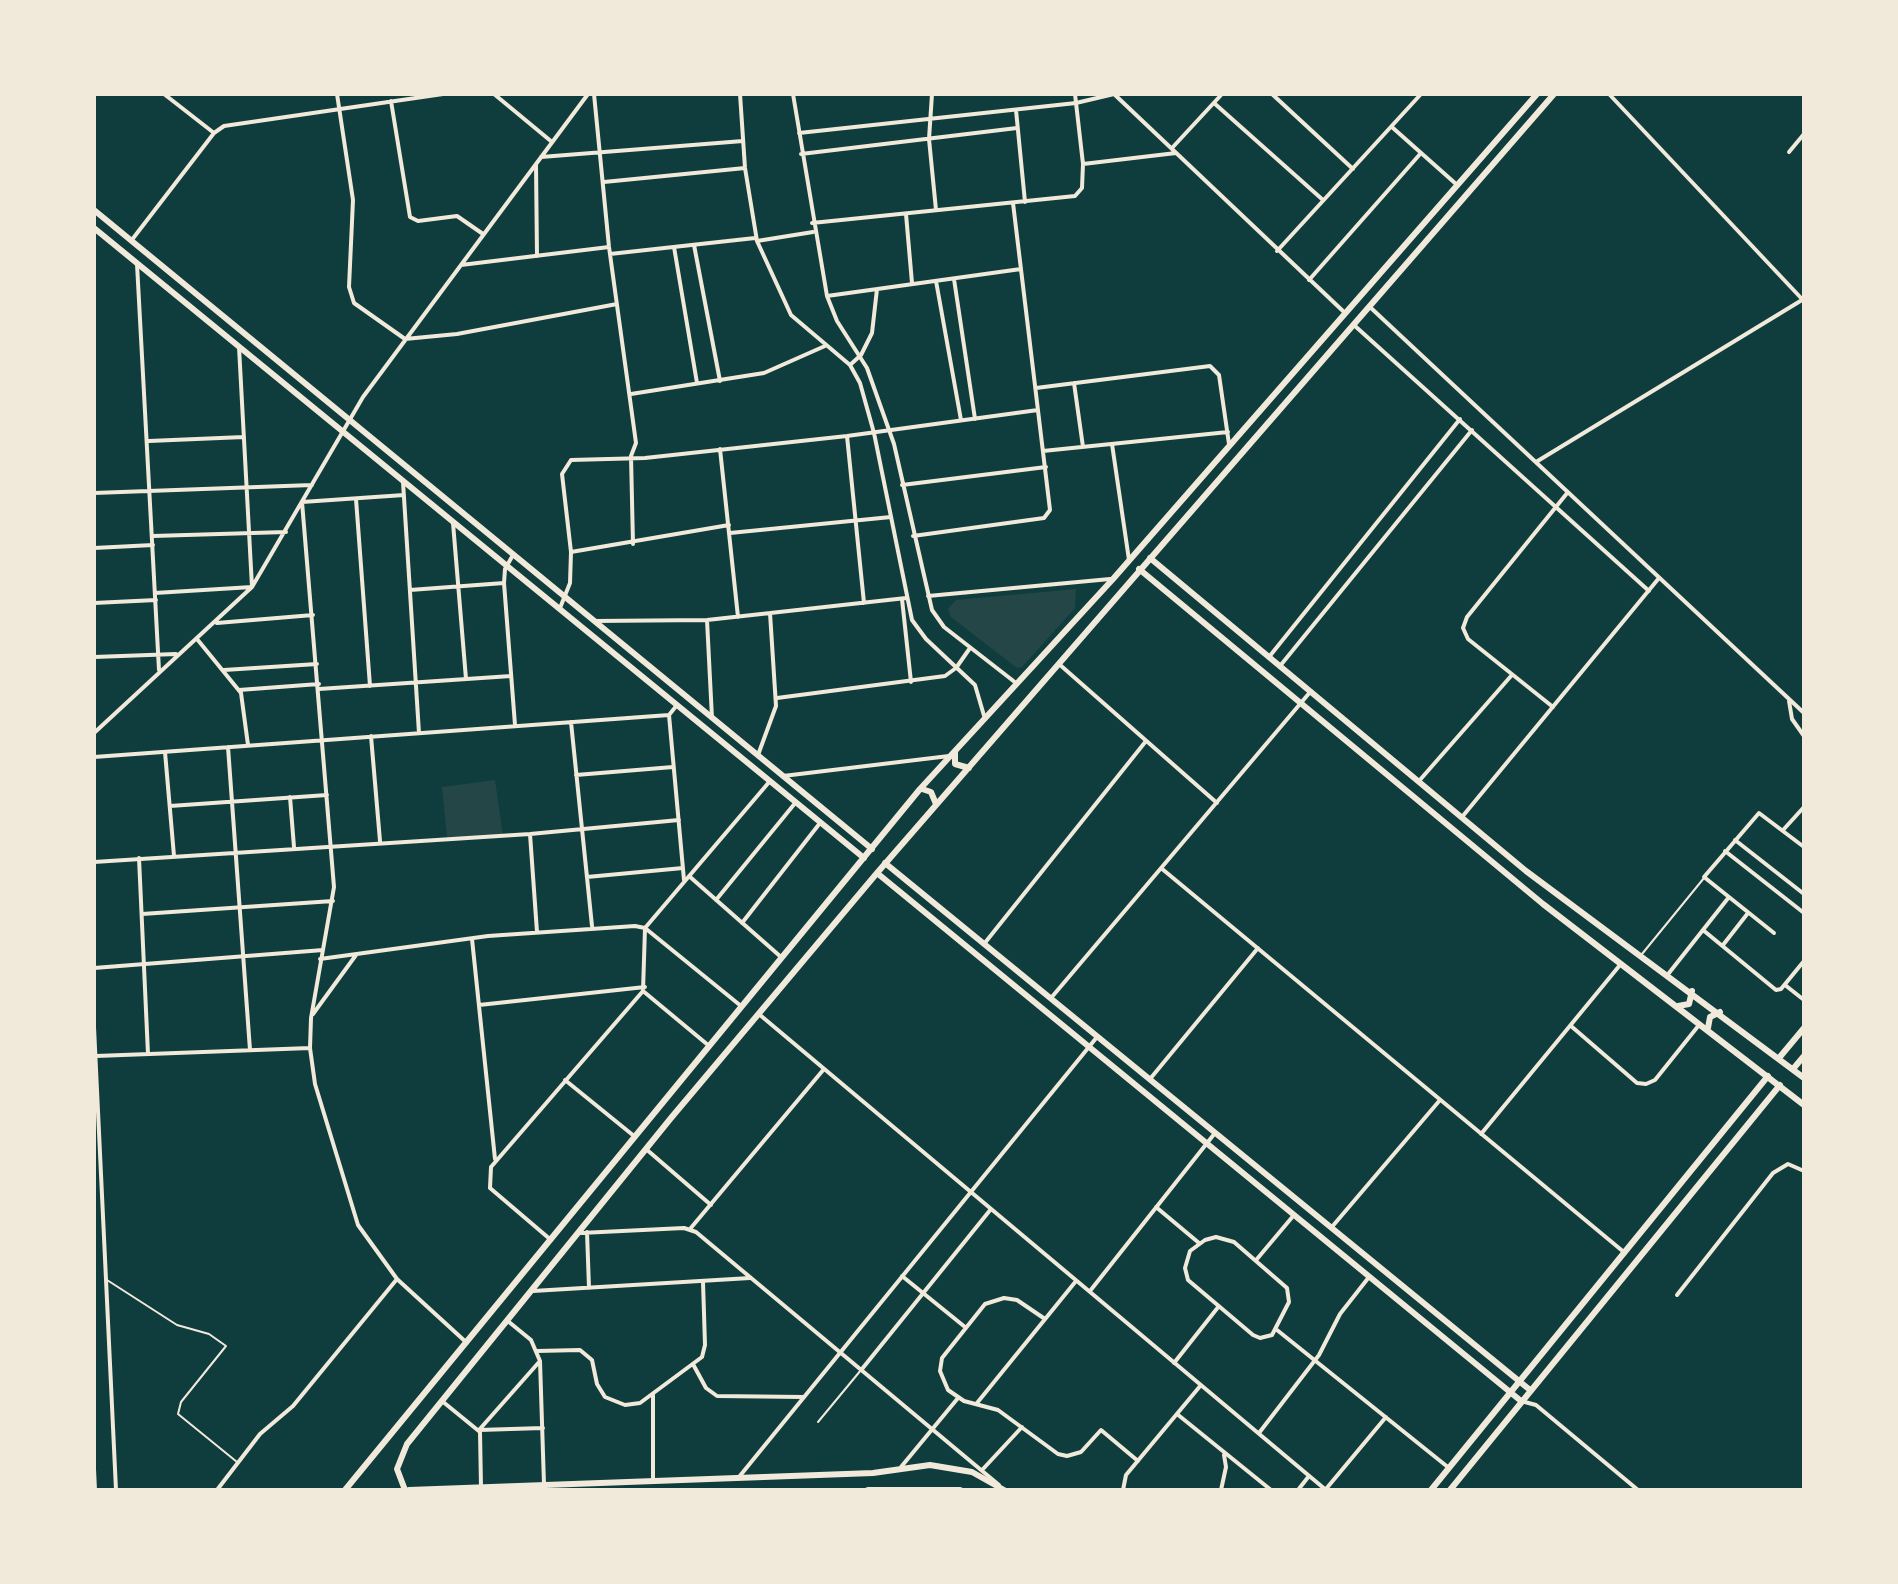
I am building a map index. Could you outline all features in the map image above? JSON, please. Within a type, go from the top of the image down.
[{"type":"street","points":[[164,94],[214,133]]},
{"type":"street","points":[[337,94],[353,200],[350,295],[354,303],[405,339],[457,334],[617,304]]},
{"type":"street","points":[[131,241],[214,133],[229,124],[443,94]]},
{"type":"street","points":[[494,94],[552,142]]},
{"type":"street","points":[[94,733],[159,670],[217,623],[252,587],[349,420],[405,339],[591,94]]},
{"type":"street","points":[[591,94],[602,152],[609,247],[636,443],[631,456],[633,544]]},
{"type":"street","points":[[740,94],[745,168],[756,240],[782,301],[799,324],[850,365],[860,383],[891,517],[904,598],[911,682]]},
{"type":"street","points":[[793,94],[813,232],[827,296],[837,321],[861,355],[889,431],[928,596],[944,627],[1018,684]]},
{"type":"street","points":[[932,94],[929,139],[936,210]]},
{"type":"street","points":[[812,223],[1075,196],[1082,188],[1083,164],[1075,94]]},
{"type":"street","points":[[798,134],[1076,103],[1114,94],[1344,312]]},
{"type":"street","points":[[1083,164],[1174,150],[1222,94]]},
{"type":"street","points":[[1272,94],[1353,169]]},
{"type":"street","points":[[1277,251],[1421,94]]},
{"type":"street","points":[[345,1490],[920,789],[1113,579],[1537,94]]},
{"type":"street","points":[[1002,1488],[982,1476],[951,1466],[919,1466],[899,1470],[407,1490],[398,1476],[398,1463],[407,1444],[584,1233],[646,1149],[885,863],[1554,94]]},
{"type":"street","points":[[1536,462],[1803,301],[1609,94]]},
{"type":"street","points":[[391,101],[410,217],[418,221],[457,216],[483,234]]},
{"type":"street","points":[[1214,103],[1323,200]]},
{"type":"street","points":[[1016,110],[1025,202]]},
{"type":"street","points":[[801,154],[1017,128]]},
{"type":"street","points":[[1393,128],[1456,184]]},
{"type":"street","points":[[1789,152],[1804,134]]},
{"type":"street","points":[[541,157],[743,141]]},
{"type":"street","points":[[1309,280],[1421,153]]},
{"type":"street","points":[[536,163],[537,256]]},
{"type":"street","points":[[604,182],[745,168]]},
{"type":"street","points":[[1470,169],[1474,177],[1480,178]]},
{"type":"street","points":[[1445,197],[1453,199],[1456,207]]},
{"type":"street","points":[[913,536],[1044,518],[1050,504],[1013,203]]},
{"type":"street","points":[[94,210],[872,849]]},
{"type":"street","points":[[906,214],[912,284]]},
{"type":"street","points":[[94,228],[864,858]]},
{"type":"street","points":[[610,254],[813,232]]},
{"type":"street","points":[[694,245],[721,381]]},
{"type":"street","points":[[460,265],[609,247]]},
{"type":"street","points":[[674,247],[697,384]]},
{"type":"street","points":[[137,262],[159,670]]},
{"type":"street","points":[[827,296],[1021,269]]},
{"type":"street","points":[[954,278],[975,419]]},
{"type":"street","points":[[936,281],[961,421]]},
{"type":"street","points":[[850,365],[861,355],[875,323],[877,289]]},
{"type":"street","points":[[1371,308],[1804,713]]},
{"type":"street","points":[[1355,326],[1649,591]]},
{"type":"street","points":[[239,345],[252,587]]},
{"type":"street","points":[[631,394],[777,369],[825,346]]},
{"type":"street","points":[[1036,388],[1214,367],[1229,444]]},
{"type":"street","points":[[1074,383],[1083,447]]},
{"type":"street","points":[[1266,402],[1270,409],[1281,411]]},
{"type":"street","points":[[560,608],[570,583],[571,552],[562,474],[564,466],[576,459],[645,458],[874,433],[1038,410]]},
{"type":"street","points":[[1269,657],[1460,419]]},
{"type":"street","points":[[1246,424],[1257,437]]},
{"type":"street","points":[[1280,666],[1472,430]]},
{"type":"street","points":[[1043,451],[1228,432]]},
{"type":"street","points":[[847,436],[864,603]]},
{"type":"street","points":[[149,441],[244,437]]},
{"type":"street","points":[[1112,444],[1129,560]]},
{"type":"street","points":[[720,449],[738,618]]},
{"type":"street","points":[[902,485],[1046,467]]},
{"type":"street","points":[[403,480],[419,733]]},
{"type":"street","points":[[94,493],[312,485]]},
{"type":"street","points":[[1553,707],[1468,639],[1464,622],[1568,492]]},
{"type":"street","points":[[302,502],[404,495]]},
{"type":"street","points":[[356,499],[370,686]]},
{"type":"street","points":[[302,502],[332,844],[333,901],[311,1018],[310,1048],[315,1084],[350,1205],[369,1245],[397,1279],[467,1343]]},
{"type":"street","points":[[730,533],[891,517]]},
{"type":"street","points":[[453,521],[466,679]]},
{"type":"street","points":[[571,552],[633,544],[644,538],[729,525]]},
{"type":"street","points":[[153,536],[286,532]]},
{"type":"street","points":[[94,548],[153,545]]},
{"type":"street","points":[[513,555],[506,564],[504,583],[515,725]]},
{"type":"street","points":[[1150,558],[1560,897],[1669,973],[1804,1078]]},
{"type":"street","points":[[1139,569],[1543,904],[1708,1028],[1804,1105]]},
{"type":"street","points":[[1461,818],[1659,578]]},
{"type":"street","points":[[928,596],[1113,579]]},
{"type":"street","points":[[410,590],[504,583]]},
{"type":"street","points":[[155,593],[252,587]]},
{"type":"street","points":[[593,621],[738,618],[904,598]]},
{"type":"street","points":[[904,598],[918,630],[981,695],[986,720]]},
{"type":"street","points":[[94,603],[156,600]]},
{"type":"street","points":[[758,755],[774,716],[777,698],[770,613]]},
{"type":"street","points":[[217,623],[313,615]]},
{"type":"street","points":[[707,620],[712,718]]},
{"type":"street","points":[[197,639],[239,690],[248,746]]},
{"type":"street","points":[[777,698],[945,676],[956,668],[970,648]]},
{"type":"street","points":[[94,657],[179,654]]},
{"type":"street","points":[[1058,663],[1217,803]]},
{"type":"street","points":[[222,670],[317,664]]},
{"type":"street","points":[[239,690],[370,686],[511,676]]},
{"type":"street","points":[[1419,781],[1511,676]]},
{"type":"street","points":[[1051,998],[1311,691]]},
{"type":"street","points":[[1789,699],[1792,719],[1804,736]]},
{"type":"street","points":[[677,705],[669,715],[684,881]]},
{"type":"street","points":[[94,757],[669,715]]},
{"type":"street","points":[[571,722],[592,927]]},
{"type":"street","points":[[371,736],[380,842]]},
{"type":"street","points":[[984,944],[1146,741]]},
{"type":"street","points":[[228,747],[250,1050]]},
{"type":"street","points":[[165,752],[174,856]]},
{"type":"street","points":[[953,754],[955,764],[969,768]]},
{"type":"street","points":[[782,776],[953,754]]},
{"type":"street","points":[[576,775],[673,767]]},
{"type":"street","points":[[551,1240],[490,1188],[488,1174],[495,1161],[644,989],[645,928],[770,781]]},
{"type":"street","points":[[920,789],[929,790],[936,804]]},
{"type":"street","points":[[170,806],[327,795]]},
{"type":"street","points":[[290,797],[294,847]]},
{"type":"street","points":[[716,900],[796,802]]},
{"type":"street","points":[[1784,829],[1804,807]]},
{"type":"street","points":[[1774,933],[1704,877],[1756,815],[1764,813],[1804,847]]},
{"type":"street","points":[[94,862],[332,844],[530,834],[679,820]]},
{"type":"street","points":[[742,923],[820,823]]},
{"type":"street","points":[[530,834],[537,932]]},
{"type":"street","points":[[1735,840],[1804,894]]},
{"type":"street","points":[[1725,851],[1804,913]]},
{"type":"street","points":[[139,858],[148,1054]]},
{"type":"street","points":[[885,863],[1520,1381],[1530,1390],[1536,1405]]},
{"type":"street","points":[[587,877],[683,868]]},
{"type":"street","points":[[1161,868],[1625,1253]]},
{"type":"street","points":[[877,873],[1510,1393],[1521,1401],[1536,1405],[1638,1490]]},
{"type":"street","points":[[689,876],[782,958]]},
{"type":"street","points":[[1669,973],[1729,897]]},
{"type":"street","points":[[142,914],[333,901]]},
{"type":"street","points":[[1723,945],[1748,913]]},
{"type":"street","points":[[320,959],[537,932],[592,927],[645,928],[743,1007]]},
{"type":"street","points":[[1703,930],[1776,990],[1785,985],[1804,961]]},
{"type":"street","points":[[472,939],[495,1161]]},
{"type":"street","points":[[1150,1080],[1258,948]]},
{"type":"street","points":[[94,968],[323,950]]},
{"type":"street","points":[[311,1018],[356,955]]},
{"type":"street","points":[[1481,1134],[1622,963]]},
{"type":"street","points":[[1785,985],[1804,1000]]},
{"type":"street","points":[[479,1005],[644,989],[710,1047]]},
{"type":"street","points":[[1678,1006],[1691,1001],[1692,991]]},
{"type":"street","points":[[1708,1028],[1710,1017],[1720,1012]]},
{"type":"street","points":[[760,1015],[1326,1490],[1386,1417]]},
{"type":"street","points":[[1571,1026],[1634,1080],[1646,1084],[1655,1080],[1701,1023]]},
{"type":"street","points":[[94,1027],[116,1490]]},
{"type":"street","points":[[1779,1058],[1804,1028]]},
{"type":"street","points":[[722,1032],[735,1044]]},
{"type":"street","points":[[739,1477],[1097,1037]]},
{"type":"street","points":[[95,1056],[310,1048]]},
{"type":"street","points":[[1793,1069],[1804,1056]]},
{"type":"street","points":[[690,1229],[824,1069]]},
{"type":"street","points":[[1431,1490],[1768,1076]]},
{"type":"street","points":[[565,1080],[634,1136]]},
{"type":"street","points":[[1450,1490],[1780,1085]]},
{"type":"street","points":[[1331,1228],[1440,1100]]},
{"type":"street","points":[[1089,1292],[1215,1133]]},
{"type":"street","points":[[646,1149],[711,1205]]},
{"type":"street","points":[[1677,1295],[1773,1173],[1788,1164],[1804,1171]]},
{"type":"street","points":[[1156,1207],[1199,1243]]},
{"type":"street","points":[[862,1369],[991,1209]]},
{"type":"street","points":[[1256,1260],[1294,1215]]},
{"type":"street","points":[[584,1233],[690,1229],[983,1469],[1002,1488]]},
{"type":"street","points":[[584,1233],[589,1288]]},
{"type":"street","points":[[1216,1237],[1228,1239],[1256,1260],[1281,1280],[1289,1292],[1289,1302],[1277,1330],[1268,1337],[1257,1337],[1185,1274],[1187,1256],[1199,1243],[1216,1237]]},
{"type":"street","points":[[901,1276],[965,1327]]},
{"type":"street","points":[[1259,1433],[1315,1360],[1340,1314],[1369,1277]]},
{"type":"street","points":[[533,1291],[752,1278]]},
{"type":"street","points":[[217,1490],[260,1434],[293,1406],[397,1279]]},
{"type":"street","points":[[976,1403],[1076,1281]]},
{"type":"street","points":[[537,1351],[574,1349],[585,1353],[592,1360],[600,1391],[618,1404],[633,1405],[653,1395],[668,1379],[694,1366],[705,1345],[703,1282]]},
{"type":"street","points":[[1045,1319],[1024,1302],[1004,1298],[985,1304],[965,1327],[940,1365],[944,1384],[958,1398],[998,1410],[1053,1452],[1067,1456],[1085,1449],[1101,1430],[1138,1461]]},
{"type":"street","points":[[1174,1363],[1219,1306]]},
{"type":"street","points":[[509,1322],[537,1351],[540,1361],[544,1484]]},
{"type":"street","points":[[1277,1330],[1449,1468]]},
{"type":"street","points":[[481,1487],[479,1430],[540,1361]]},
{"type":"street","points":[[450,1364],[464,1374]]},
{"type":"street","points":[[694,1366],[706,1388],[717,1396],[803,1397]]},
{"type":"street","points":[[1123,1490],[1124,1478],[1201,1385]]},
{"type":"street","points":[[653,1395],[653,1481]]},
{"type":"street","points":[[899,1470],[958,1398]]},
{"type":"street","points":[[442,1401],[479,1430],[543,1428]]},
{"type":"street","points":[[1177,1414],[1271,1490]]},
{"type":"street","points":[[983,1469],[1022,1427]]},
{"type":"street","points":[[1221,1490],[1226,1467],[1223,1452]]},
{"type":"street","points":[[94,1469],[95,1490]]},
{"type":"street","points":[[1298,1490],[1309,1476]]},
{"type":"street","points":[[868,1490],[960,1490]]},
{"type":"street","points":[[1194,1490],[1210,1490]]},
{"type":"lane","points":[[1641,955],[1704,877]]},
{"type":"lane","points":[[106,1279],[177,1325],[209,1334],[226,1346],[181,1402],[178,1414],[238,1463]]},
{"type":"lane","points":[[818,1422],[862,1369]]},
{"type":"shaded area","points":[[1076,589],[1075,608],[1022,667],[1017,668],[951,617],[948,609],[956,600]]},
{"type":"shaded area","points":[[495,780],[503,836],[447,838],[442,787]]}]
